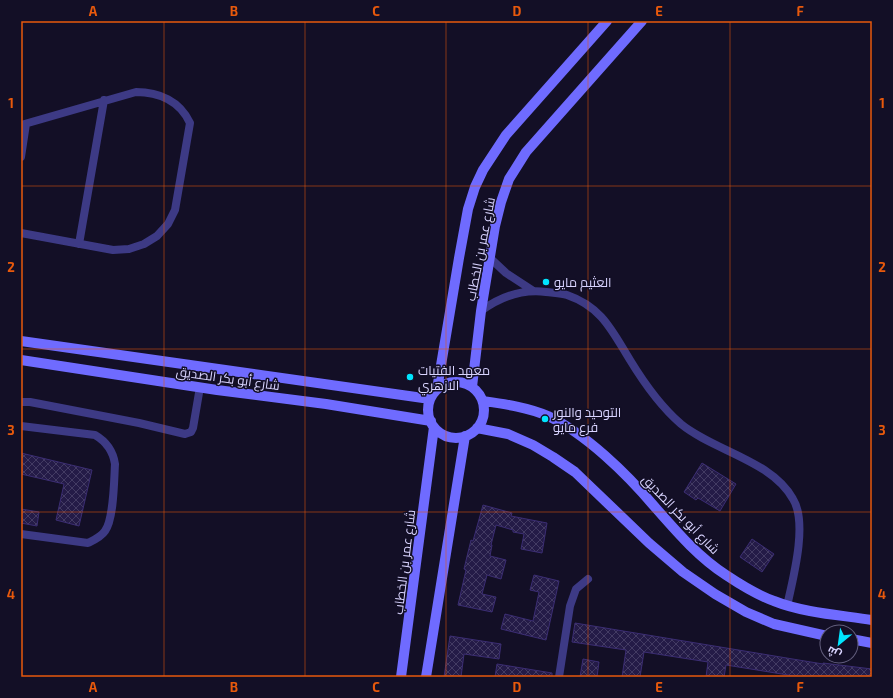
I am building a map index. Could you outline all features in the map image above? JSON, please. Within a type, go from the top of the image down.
[{"type":"street","name":"شارع عمر بن الخطاب","points":[[438,389],[468,209],[475,187],[487,164],[506,135],[607,21]]},
{"type":"street","name":"شارع عمر بن الخطاب","points":[[472,387],[481,311],[495,226],[509,178],[526,152],[642,21]]},
{"type":"street","points":[[21,156],[23,124],[136,92],[156,94],[174,102],[181,108],[190,123],[175,210],[168,224],[157,236],[144,244],[129,250],[113,250],[21,233]]},
{"type":"street","points":[[79,244],[104,100]]},
{"type":"street","points":[[490,258],[506,273],[532,290]]},
{"type":"street","points":[[481,311],[492,303],[532,290],[566,294],[580,300],[596,311],[607,322],[646,385],[664,408],[682,424],[774,477],[794,500],[798,515],[800,533],[797,557],[787,606]]},
{"type":"street","name":"شارع أبو بكر الصديق","points":[[21,341],[430,399]]},
{"type":"street","name":"شارع أبو بكر الصديق","points":[[21,360],[326,404],[432,424]]},
{"type":"street","points":[[458,382],[472,387],[483,401],[484,412],[482,421],[477,428],[459,438],[450,437],[441,433],[432,424],[428,414],[430,399],[438,389],[449,383],[458,382]]},
{"type":"street","points":[[21,402],[53,406],[139,423],[185,434],[191,432],[193,428],[200,387]]},
{"type":"street","name":"شارع أبو بكر الصديق","points":[[483,401],[514,406],[532,411],[547,416],[573,431],[603,455],[631,481],[675,530],[706,560],[742,586],[759,595],[787,606],[872,620]]},
{"type":"street","name":"شارع عمر بن الخطاب","points":[[401,677],[432,424]]},
{"type":"street","points":[[21,426],[95,435],[109,446],[114,455],[116,464],[110,522],[105,531],[97,539],[88,544],[21,534]]},
{"type":"street","points":[[477,428],[508,434],[533,445],[575,472],[649,543],[683,572],[715,594],[746,612],[774,624],[819,634]]},
{"type":"street","points":[[426,677],[465,436]]},
{"type":"street","points":[[559,677],[570,606],[576,589],[588,579]]},
{"type":"street","points":[[859,641],[872,643]]},
{"type":"building","points":[[21,453],[92,470],[79,526],[56,520],[64,484],[21,474]]},
{"type":"building","points":[[702,463],[736,484],[720,511],[698,498],[696,500],[684,492]]},
{"type":"building","points":[[483,505],[512,513],[511,516],[547,523],[542,553],[521,549],[524,534],[513,532],[513,530],[496,525],[490,556],[506,560],[501,579],[487,575],[482,594],[496,597],[492,612],[458,605],[471,540],[473,541]]},
{"type":"building","points":[[21,509],[39,512],[37,526],[21,523]]},
{"type":"building","points":[[752,539],[774,554],[762,572],[740,557]]},
{"type":"building","points":[[534,575],[559,581],[546,640],[501,629],[505,614],[533,621],[539,592],[530,590]]},
{"type":"building","points":[[575,623],[819,664],[872,669],[872,677],[793,677],[794,676],[726,665],[724,677],[706,677],[708,662],[644,652],[640,677],[622,677],[626,650],[572,642]]},
{"type":"building","points":[[450,636],[501,644],[499,659],[464,654],[461,677],[444,677]]},
{"type":"building","points":[[583,659],[599,662],[597,677],[580,677]]},
{"type":"building","points":[[497,664],[552,673],[552,677],[495,677]]},
{"type":"place","name":"العثيم مايو","points":[[546,282]]},
{"type":"place","name":"معهد الفتيات الازهري","points":[[410,377]]},
{"type":"place","name":"التوحيد والنور فرع مايو","points":[[545,419]]}]
